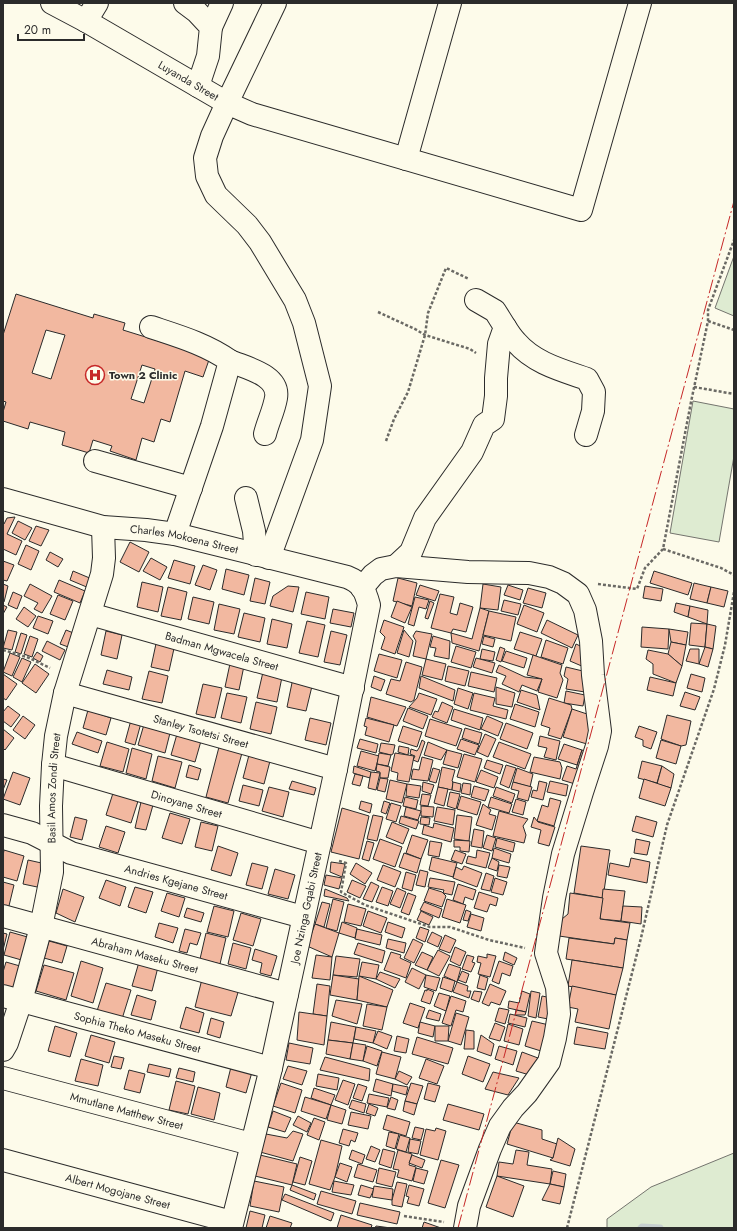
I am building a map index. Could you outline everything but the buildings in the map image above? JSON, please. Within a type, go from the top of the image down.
[{"type":"street","name":"Luyanda Street","points":[[52,3],[91,12],[198,86],[227,103],[275,3]]},
{"type":"street","points":[[185,3],[197,12],[211,27]]},
{"type":"street","points":[[198,86],[208,56],[211,27],[222,3]]},
{"type":"street","points":[[406,159],[450,3]]},
{"type":"street","points":[[263,556],[312,440],[320,386],[304,323],[295,300],[260,242],[247,225],[216,195],[207,176],[205,158],[212,136],[227,103],[252,114],[581,210],[640,3]]},
{"type":"street","points":[[476,300],[495,311],[516,342],[532,356],[554,368],[587,379],[594,392],[593,411],[586,435]]},
{"type":"street","points":[[151,327],[197,343],[230,361],[267,376],[276,388],[276,397],[265,434]]},
{"type":"street","points":[[396,566],[411,552],[425,518],[472,452],[484,425],[493,419],[499,344],[505,327]]},
{"type":"street","points":[[175,534],[212,426],[230,361]]},
{"type":"street","points":[[95,461],[191,488]]},
{"type":"street","points":[[246,498],[254,531],[263,556]]},
{"type":"street","name":"Charles Mokoena Street","points":[[3,499],[103,527],[175,534],[346,577],[356,581],[362,588]]},
{"type":"street","name":"Basil Amos Zondi Street","points":[[3,1050],[7,1043],[12,998],[41,927],[52,872],[51,806],[56,736],[68,686],[102,574],[104,558],[103,527]]},
{"type":"street","points":[[362,588],[381,569],[396,566],[468,572],[529,573],[549,577],[563,583],[578,594],[585,610],[591,641],[592,675],[600,731],[597,746],[563,854],[554,898],[546,953],[556,987],[559,1014],[555,1038],[549,1062],[500,1126],[469,1206],[466,1227]]},
{"type":"street","name":"Joe Nzinga Gqabi Street","points":[[231,1225],[271,1068],[353,688],[369,605],[362,588]]},
{"type":"street","name":"Badman Mgwacela Street","points":[[90,614],[353,688]]},
{"type":"street","name":"Stanley Tsotetsi Street","points":[[68,686],[336,769]]},
{"type":"street","name":"Dinoyane Street","points":[[53,765],[319,849]]},
{"type":"street","name":"Andries Kgejane Street","points":[[3,825],[32,833],[52,842],[71,854],[303,917]]},
{"type":"street","name":"Abraham Maseku Street","points":[[3,916],[287,994]]},
{"type":"street","name":"Sophia Theko Maseku Street","points":[[12,998],[271,1068]]},
{"type":"street","name":"Mmutlane Matthew Street","points":[[3,1078],[251,1144]]},
{"type":"street","name":"Albert Mogojane Street","points":[[3,1160],[231,1225]]},
{"type":"path","points":[[578,594],[589,584],[638,589],[645,568],[663,549],[708,321],[708,310],[734,240]]},
{"type":"path","points":[[386,440],[394,419],[408,392],[425,335],[428,313],[446,268],[466,277],[482,288],[476,300]]},
{"type":"path","points":[[378,312],[425,335],[470,349],[481,356],[498,357]]},
{"type":"path","points":[[708,321],[734,330]]},
{"type":"path","points":[[694,387],[734,394]]},
{"type":"path","points":[[663,549],[721,568],[734,575]]},
{"type":"path","points":[[567,1228],[642,938],[667,825],[714,689],[725,645],[734,592]]},
{"type":"path","points":[[3,650],[27,657],[68,686]]},
{"type":"path","points":[[319,849],[346,863],[341,892],[366,904],[430,927],[450,927],[489,940],[546,953]]},
{"type":"path","points":[[404,1216],[466,1227]]},
{"type":"green space","points":[[734,256],[734,316],[715,308]]},
{"type":"green space","points":[[693,401],[734,409],[734,456],[719,542],[670,533]]},
{"type":"green space","points":[[734,1153],[734,1228],[607,1228],[607,1219],[651,1187]]},
{"type":"waterway","points":[[641,1228],[660,1228]]},
{"type":"power","points":[[458,1228],[734,201]]},
{"type":"place","name":"Town 2 Clinic","points":[[95,375]]}]
